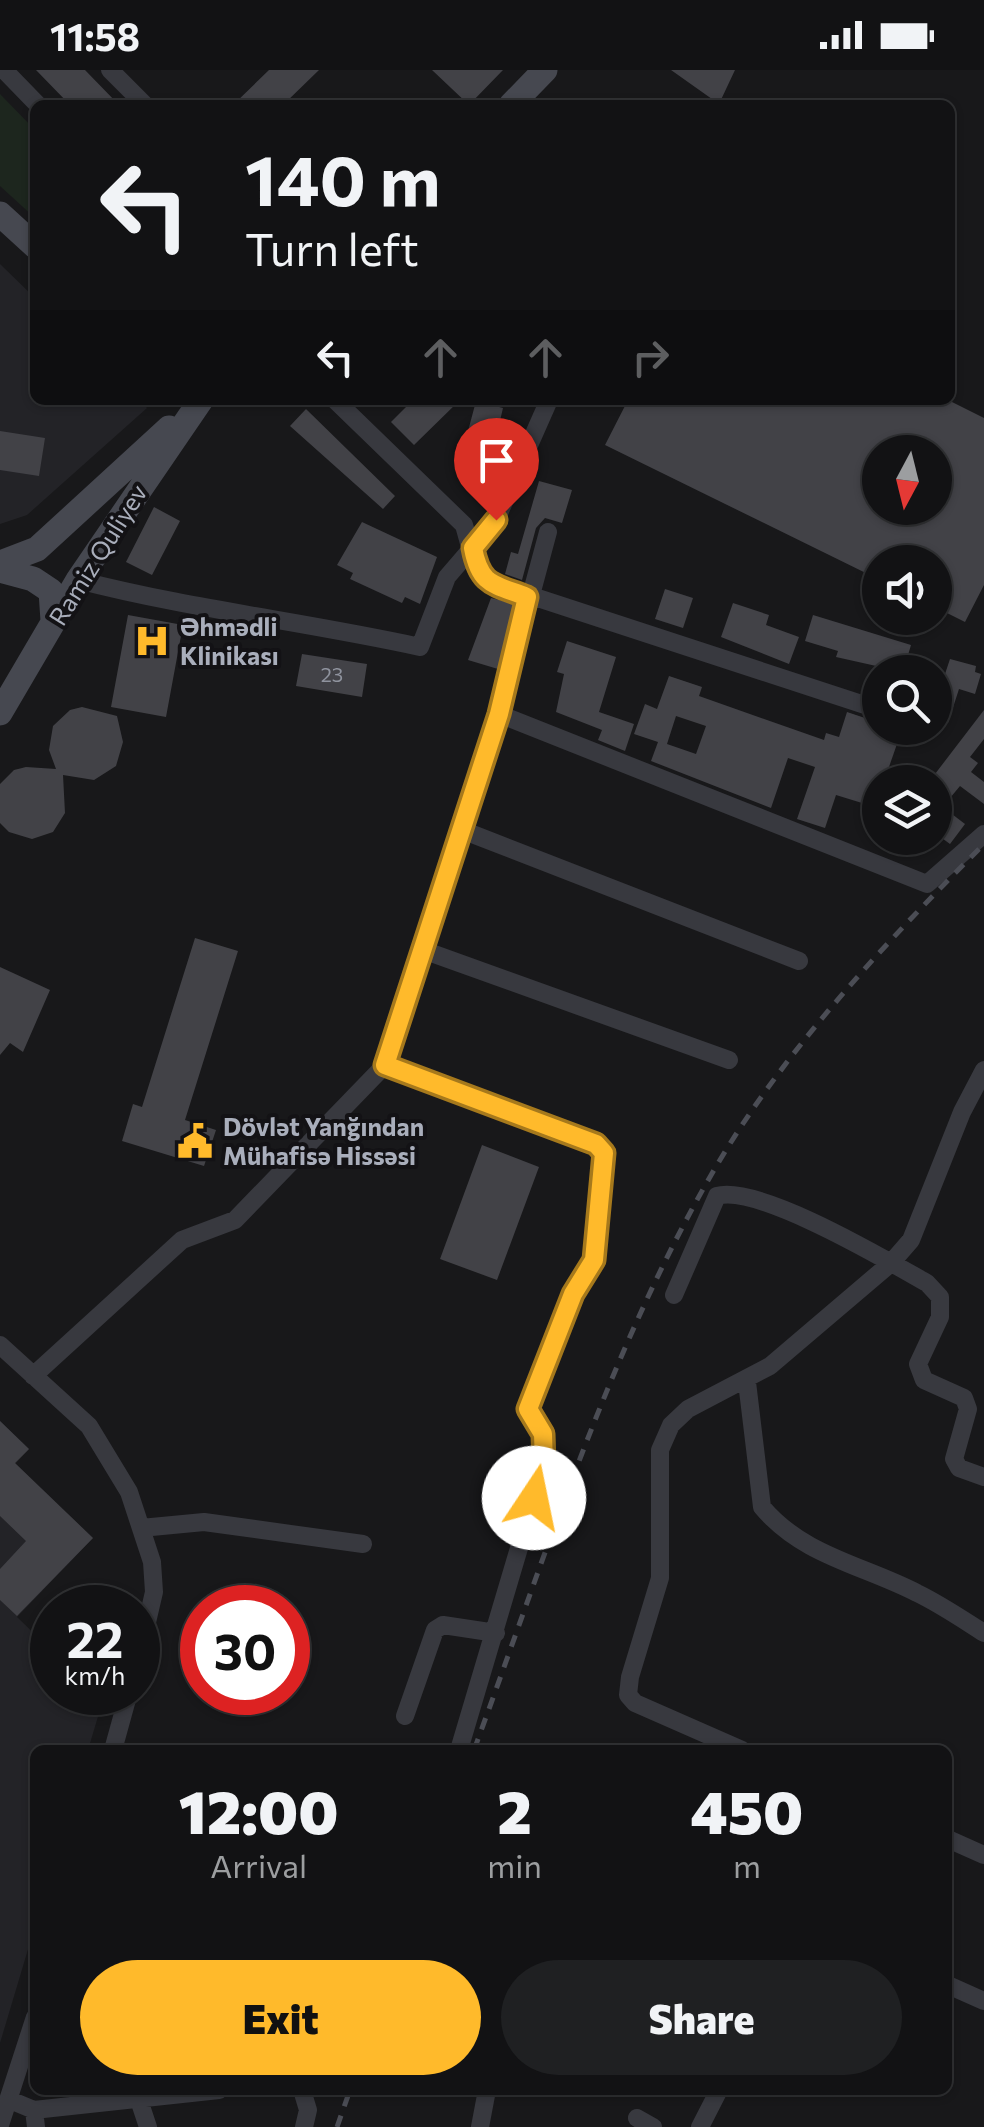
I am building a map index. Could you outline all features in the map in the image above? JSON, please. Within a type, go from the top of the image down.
[{"type":"main road","points":[[516,100],[545,70]]},
{"type":"main road","points":[[0,214],[30,241]]},
{"type":"main road","points":[[0,567],[37,549],[192,405]]},
{"type":"main road","name":"Ramiz Quliyev","points":[[0,713],[78,580],[193,405]]},
{"type":"main road","points":[[0,567],[78,580]]},
{"type":"main road","points":[[0,567],[51,591],[55,610],[52,626]]},
{"type":"street","points":[[4,70],[33,100]]},
{"type":"street","points":[[110,70],[140,100]]},
{"type":"street","points":[[340,405],[464,525],[478,572],[486,581],[862,704]]},
{"type":"street","points":[[78,580],[142,597],[324,626],[420,647],[448,576],[496,520],[547,405]]},
{"type":"street","points":[[34,1376],[182,1240],[235,1220],[385,1065],[499,714],[527,597],[548,532]]},
{"type":"street","points":[[499,714],[927,884],[984,834]]},
{"type":"street","points":[[462,830],[799,961]]},
{"type":"street","points":[[423,950],[729,1060]]},
{"type":"street","points":[[385,1065],[596,1144],[604,1153],[594,1260],[573,1294],[528,1409],[543,1434],[544,1464],[462,1745]]},
{"type":"street","points":[[731,1745],[635,1703],[628,1695],[630,1676],[660,1578],[660,1450],[671,1425],[688,1409],[747,1382],[891,1263],[911,1240],[962,1112],[984,1070]]},
{"type":"street","points":[[674,1296],[717,1196],[729,1192],[764,1200],[927,1283],[940,1297],[940,1317],[918,1364],[924,1380],[964,1398],[968,1409],[954,1459],[959,1468],[984,1476]]},
{"type":"street","points":[[0,1345],[89,1426],[129,1492],[152,1562],[154,1585]]},
{"type":"street","points":[[747,1382],[762,1507],[776,1524],[803,1545],[916,1592],[984,1633]]},
{"type":"street","points":[[141,1528],[204,1522],[363,1544]]},
{"type":"street","points":[[405,1716],[435,1630],[442,1625],[496,1632]]},
{"type":"street","points":[[114,1745],[123,1715]]},
{"type":"street","points":[[952,1841],[984,1855]]},
{"type":"street","points":[[952,1988],[984,2001]]},
{"type":"street","points":[[0,2125],[30,2033]]},
{"type":"street","points":[[10,2100],[35,2118],[180,2095]]},
{"type":"street","points":[[304,2095],[308,2110],[304,2127]]},
{"type":"street","points":[[480,2127],[486,2095]]},
{"type":"street","points":[[700,2127],[717,2095]]},
{"type":"street","points":[[140,2100],[148,2127]]},
{"type":"shaded area","points":[[0,94],[30,125],[30,213],[0,186]]},
{"type":"shaded area","points":[[0,264],[30,293],[30,405],[147,408],[27,515],[0,524]]},
{"type":"shaded area","points":[[0,1421],[29,1449],[15,1464],[93,1538],[48,1585],[30,1585],[30,1603],[17,1617],[30,1630],[30,1715],[98,1715],[89,1745],[30,1745],[30,1943],[0,2043]]},
{"type":"building","points":[[36,70],[85,70],[114,100],[65,100]]},
{"type":"building","points":[[269,70],[319,70],[288,100],[238,100]]},
{"type":"building","points":[[432,70],[503,70],[474,100],[464,100]]},
{"type":"building","points":[[671,70],[735,70],[721,100],[713,100]]},
{"type":"building","points":[[955,404],[984,418],[984,585],[965,622],[952,616],[952,545],[862,545],[862,571],[605,445],[625,405]]},
{"type":"building","points":[[408,405],[455,405],[414,445],[391,422]]},
{"type":"building","points":[[475,405],[503,408],[495,442],[467,435]]},
{"type":"building","points":[[306,409],[395,496],[383,509],[290,426]]},
{"type":"building","points":[[0,431],[45,438],[39,476],[0,470]]},
{"type":"building","points":[[539,481],[572,490],[562,523],[545,518],[536,528],[522,580],[505,574],[511,552],[518,554]]},
{"type":"building","points":[[154,507],[180,521],[152,575],[126,562]]},
{"type":"building","points":[[362,522],[437,557],[420,604],[405,597],[402,603],[350,579],[353,573],[337,565]]},
{"type":"building","points":[[665,589],[693,598],[683,628],[655,619]]},
{"type":"building","points":[[491,598],[516,604],[498,669],[468,660]]},
{"type":"building","points":[[733,603],[769,615],[766,625],[799,637],[789,664],[721,637]]},
{"type":"building","points":[[128,615],[183,625],[166,717],[111,707]]},
{"type":"building","points":[[813,615],[862,630],[862,635],[878,635],[911,645],[908,655],[862,655],[862,663],[836,657],[838,651],[805,641]]},
{"type":"building","points":[[567,641],[616,657],[599,712],[634,724],[625,751],[598,740],[602,730],[556,712],[564,674],[557,672]]},
{"type":"building","points":[[302,654],[367,664],[362,697],[296,686]]},
{"type":"building","points":[[952,660],[976,666],[975,672],[981,674],[975,694],[959,689],[952,711]]},
{"type":"building","points":[[669,676],[702,687],[699,696],[824,740],[826,733],[839,737],[847,712],[862,717],[862,745],[897,745],[890,765],[862,765],[862,803],[836,795],[825,828],[797,819],[815,767],[788,758],[771,808],[651,761],[658,742],[634,734],[645,704],[657,709]],"holes":[[[676,716],[706,726],[696,754],[667,744]]]},
{"type":"building","points":[[82,707],[117,716],[123,742],[116,766],[94,780],[63,775],[65,813],[53,832],[32,839],[9,832],[0,823],[0,784],[14,770],[56,769],[49,750],[53,726],[70,710]]},
{"type":"building","points":[[984,710],[984,739],[970,757],[978,763],[971,772],[984,782],[984,804],[960,786],[952,796],[952,765],[942,765]]},
{"type":"building","points":[[952,814],[965,824],[952,841]]},
{"type":"building","points":[[195,938],[238,951],[185,1120],[216,1130],[204,1166],[122,1141],[133,1104],[142,1107]]},
{"type":"building","points":[[0,967],[50,990],[23,1052],[10,1043],[0,1055]]},
{"type":"building","points":[[482,1145],[539,1167],[497,1280],[440,1259]]},
{"type":"building","points":[[0,1421],[29,1449],[15,1463],[93,1538],[47,1585],[30,1585],[30,1603],[17,1616],[0,1600],[0,1569],[26,1541],[0,1516]]},
{"type":"railway","points":[[476,1745],[611,1381],[676,1239],[714,1170],[804,1040],[910,919],[984,844]]},
{"type":"railway","points":[[337,2127],[348,2095]]},
{"type":"place","name":"Əhmədli Klinikası","points":[[152,641]]},
{"type":"place","name":"Dövlət Yanğından Mühafisə Hissəsi","points":[[195,1141]]},
{"type":"route","points":[[496,520],[473,548],[478,572],[486,581],[527,597],[499,714],[385,1065],[596,1144],[604,1153],[594,1260],[573,1294],[528,1409],[532,1422],[543,1434],[544,1464],[534,1498]]}]
